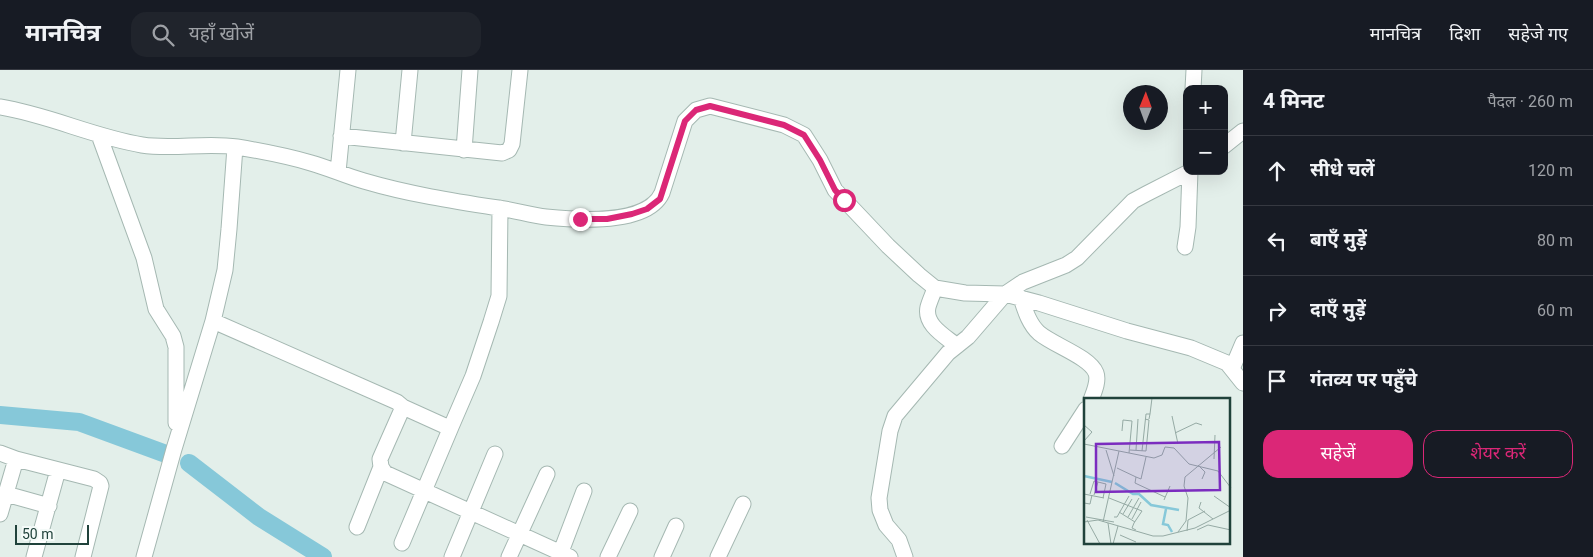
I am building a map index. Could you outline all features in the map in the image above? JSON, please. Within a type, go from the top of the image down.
[{"type":"street","points":[[338,172],[348,70]]},
{"type":"street","points":[[403,143],[410,70]]},
{"type":"street","points":[[464,150],[470,70]]},
{"type":"street","points":[[341,136],[502,153],[509,150],[512,144],[520,70]]},
{"type":"street","points":[[1193,85],[1194,70]]},
{"type":"street","points":[[0,107],[24,111],[99,135],[145,145],[235,147],[311,163],[363,181],[428,197],[545,217],[580,219],[607,219],[632,214],[647,209],[660,199],[685,121],[696,110],[710,106],[721,108],[784,125],[804,135],[820,160],[835,190],[878,236],[935,288],[964,293],[1005,294],[1127,331],[1191,348],[1227,363],[1243,383]]},
{"type":"street","points":[[1228,143],[1243,131]]},
{"type":"street","points":[[99,135],[144,258],[156,309],[173,336],[176,347],[173,451]]},
{"type":"street","points":[[144,557],[173,451],[213,321],[225,270],[230,229],[235,147]]},
{"type":"street","points":[[905,557],[899,540],[886,526],[880,510],[880,498],[890,431],[895,416],[948,353],[968,337],[1005,294],[1023,282],[1066,265],[1077,258],[1133,202],[1184,175]]},
{"type":"street","points":[[1185,248],[1188,227],[1190,175]]},
{"type":"street","points":[[402,543],[473,376],[492,322],[498,296],[500,208]]},
{"type":"street","points":[[935,288],[928,309],[929,318],[932,325],[957,346]]},
{"type":"street","points":[[1021,298],[1028,317],[1039,332],[1090,364],[1097,374],[1092,398]]},
{"type":"street","points":[[213,321],[397,402],[445,426],[452,427]]},
{"type":"street","points":[[1232,369],[1243,342]]},
{"type":"street","points":[[404,407],[380,459],[381,467],[385,473],[563,556],[584,491]]},
{"type":"street","points":[[1062,446],[1084,412]]},
{"type":"street","points":[[0,453],[16,459],[94,479],[100,483],[102,486],[83,557]]},
{"type":"street","points":[[452,557],[496,454]]},
{"type":"street","points":[[0,514],[16,459]]},
{"type":"street","points":[[357,527],[381,467]]},
{"type":"street","points":[[34,557],[58,470]]},
{"type":"street","points":[[509,557],[547,474]]},
{"type":"street","points":[[6,494],[49,506]]},
{"type":"street","points":[[718,557],[743,504]]},
{"type":"street","points":[[608,557],[630,511]]},
{"type":"street","points":[[662,557],[676,526]]},
{"type":"waterway","points":[[0,415],[79,422],[166,454]]},
{"type":"waterway","points":[[189,463],[259,517],[323,557]]},
{"type":"route","points":[[580,219],[607,219],[632,214],[647,209],[660,199],[685,121],[696,110],[710,106],[784,125],[804,135],[820,160],[835,190],[844,200]]}]
